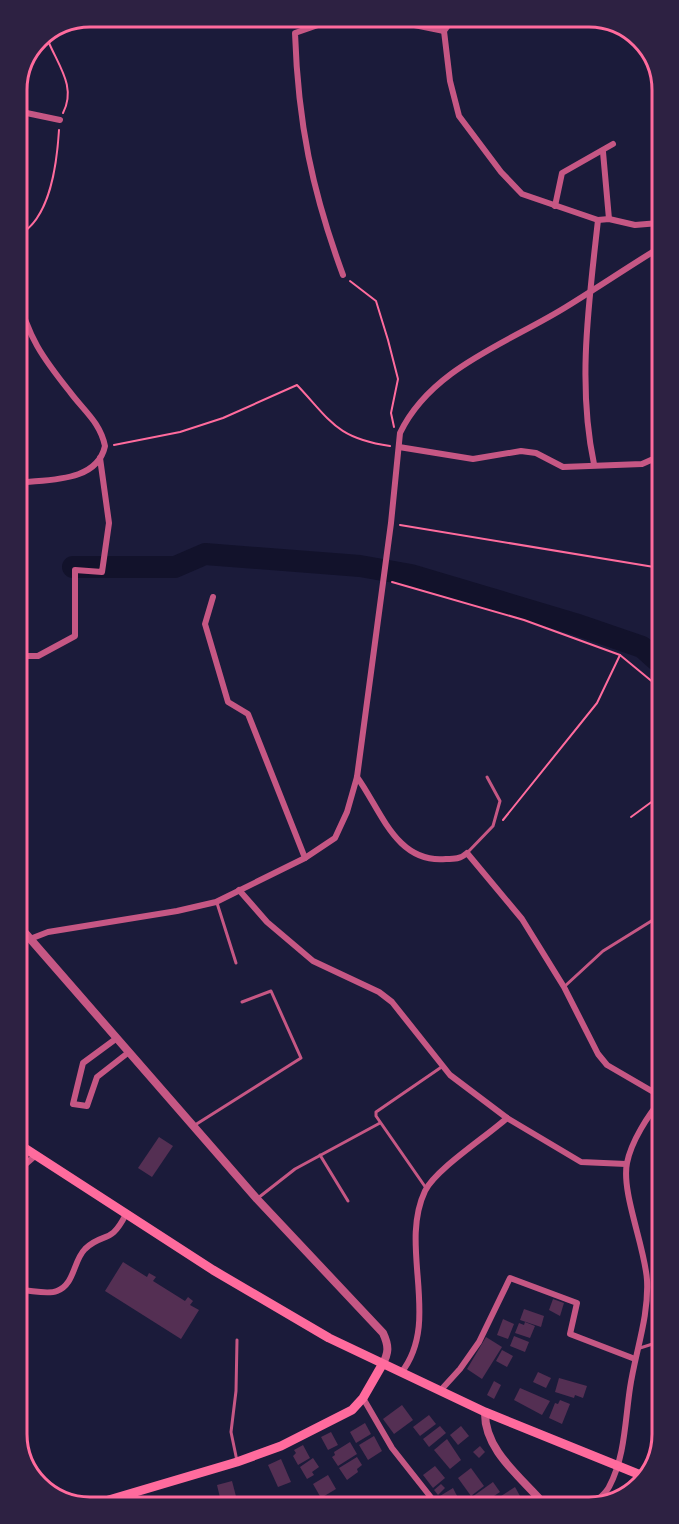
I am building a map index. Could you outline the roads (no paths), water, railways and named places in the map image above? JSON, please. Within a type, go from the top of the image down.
[{"type":"main road","points":[[27,1150],[272,1306],[382,1365],[485,1412],[638,1474]]},
{"type":"main road","points":[[119,1497],[237,1462],[281,1446],[343,1416],[363,1398],[382,1365]]},
{"type":"street","points":[[312,27],[295,33],[297,96],[303,135],[322,219],[343,275]]},
{"type":"street","points":[[424,27],[444,31]]},
{"type":"street","points":[[447,27],[444,31],[450,81],[459,116],[501,172],[522,194],[598,220],[609,219],[635,225],[652,224]]},
{"type":"street","points":[[27,113],[60,120]]},
{"type":"street","points":[[555,206],[562,173],[603,152],[613,144]]},
{"type":"street","points":[[603,152],[609,219]]},
{"type":"street","points":[[594,464],[586,418],[584,378],[598,220]]},
{"type":"street","points":[[30,939],[48,932],[177,911],[216,902],[305,858],[335,838],[347,812],[357,777],[391,523],[400,433],[414,407],[439,383],[652,252]]},
{"type":"street","points":[[27,329],[40,353],[97,423],[105,446],[100,458],[81,474],[27,482]]},
{"type":"street","points":[[399,447],[473,459],[521,451],[536,453],[563,467],[594,464],[642,464],[652,460]]},
{"type":"street","points":[[27,656],[38,656],[75,636],[75,570],[102,572],[109,522],[100,458]]},
{"type":"street","points":[[213,597],[205,624],[228,702],[248,714],[305,858]]},
{"type":"street","points":[[357,777],[401,846],[430,859],[460,858],[467,853],[522,919],[564,987],[598,1054],[607,1065],[652,1092]]},
{"type":"street","points":[[239,890],[267,922],[313,961],[379,992],[392,1002],[450,1075],[507,1118],[581,1162],[626,1164]]},
{"type":"street","points":[[27,935],[256,1199],[383,1333],[389,1345],[388,1355],[382,1365]]},
{"type":"street","points":[[117,1038],[83,1063],[73,1104],[87,1106],[97,1077],[129,1052]]},
{"type":"street","points":[[601,1496],[609,1488],[617,1467],[627,1419],[635,1359],[640,1348],[647,1283],[644,1257],[627,1181],[626,1164],[639,1135],[652,1114]]},
{"type":"street","points":[[400,1374],[413,1358],[416,1343],[419,1296],[417,1226],[427,1189],[442,1172],[507,1118]]},
{"type":"street","points":[[27,1163],[35,1156]]},
{"type":"street","points":[[27,1290],[57,1291],[69,1282],[86,1249],[112,1235],[126,1214]]},
{"type":"street","points":[[440,1391],[460,1369],[479,1342],[510,1278],[577,1303],[570,1334],[635,1359]]},
{"type":"street","points":[[363,1398],[392,1448],[431,1497]]},
{"type":"street","points":[[485,1412],[485,1425],[492,1444],[538,1497]]},
{"type":"lane","points":[[467,853],[493,826],[500,801],[487,777]]},
{"type":"lane","points":[[216,902],[236,963]]},
{"type":"lane","points":[[564,987],[603,951],[652,921]]},
{"type":"lane","points":[[194,1126],[302,1058],[271,992],[242,1002]]},
{"type":"lane","points":[[427,1189],[380,1123],[376,1112],[443,1066]]},
{"type":"lane","points":[[256,1199],[288,1174],[380,1123]]},
{"type":"lane","points":[[320,1155],[348,1201]]},
{"type":"lane","points":[[237,1341],[236,1391],[231,1432],[237,1462]]},
{"type":"lane","points":[[640,1348],[652,1344]]},
{"type":"waterway","points":[[73,567],[175,567],[205,554],[360,566],[411,575],[575,624],[642,647],[652,656]]}]
